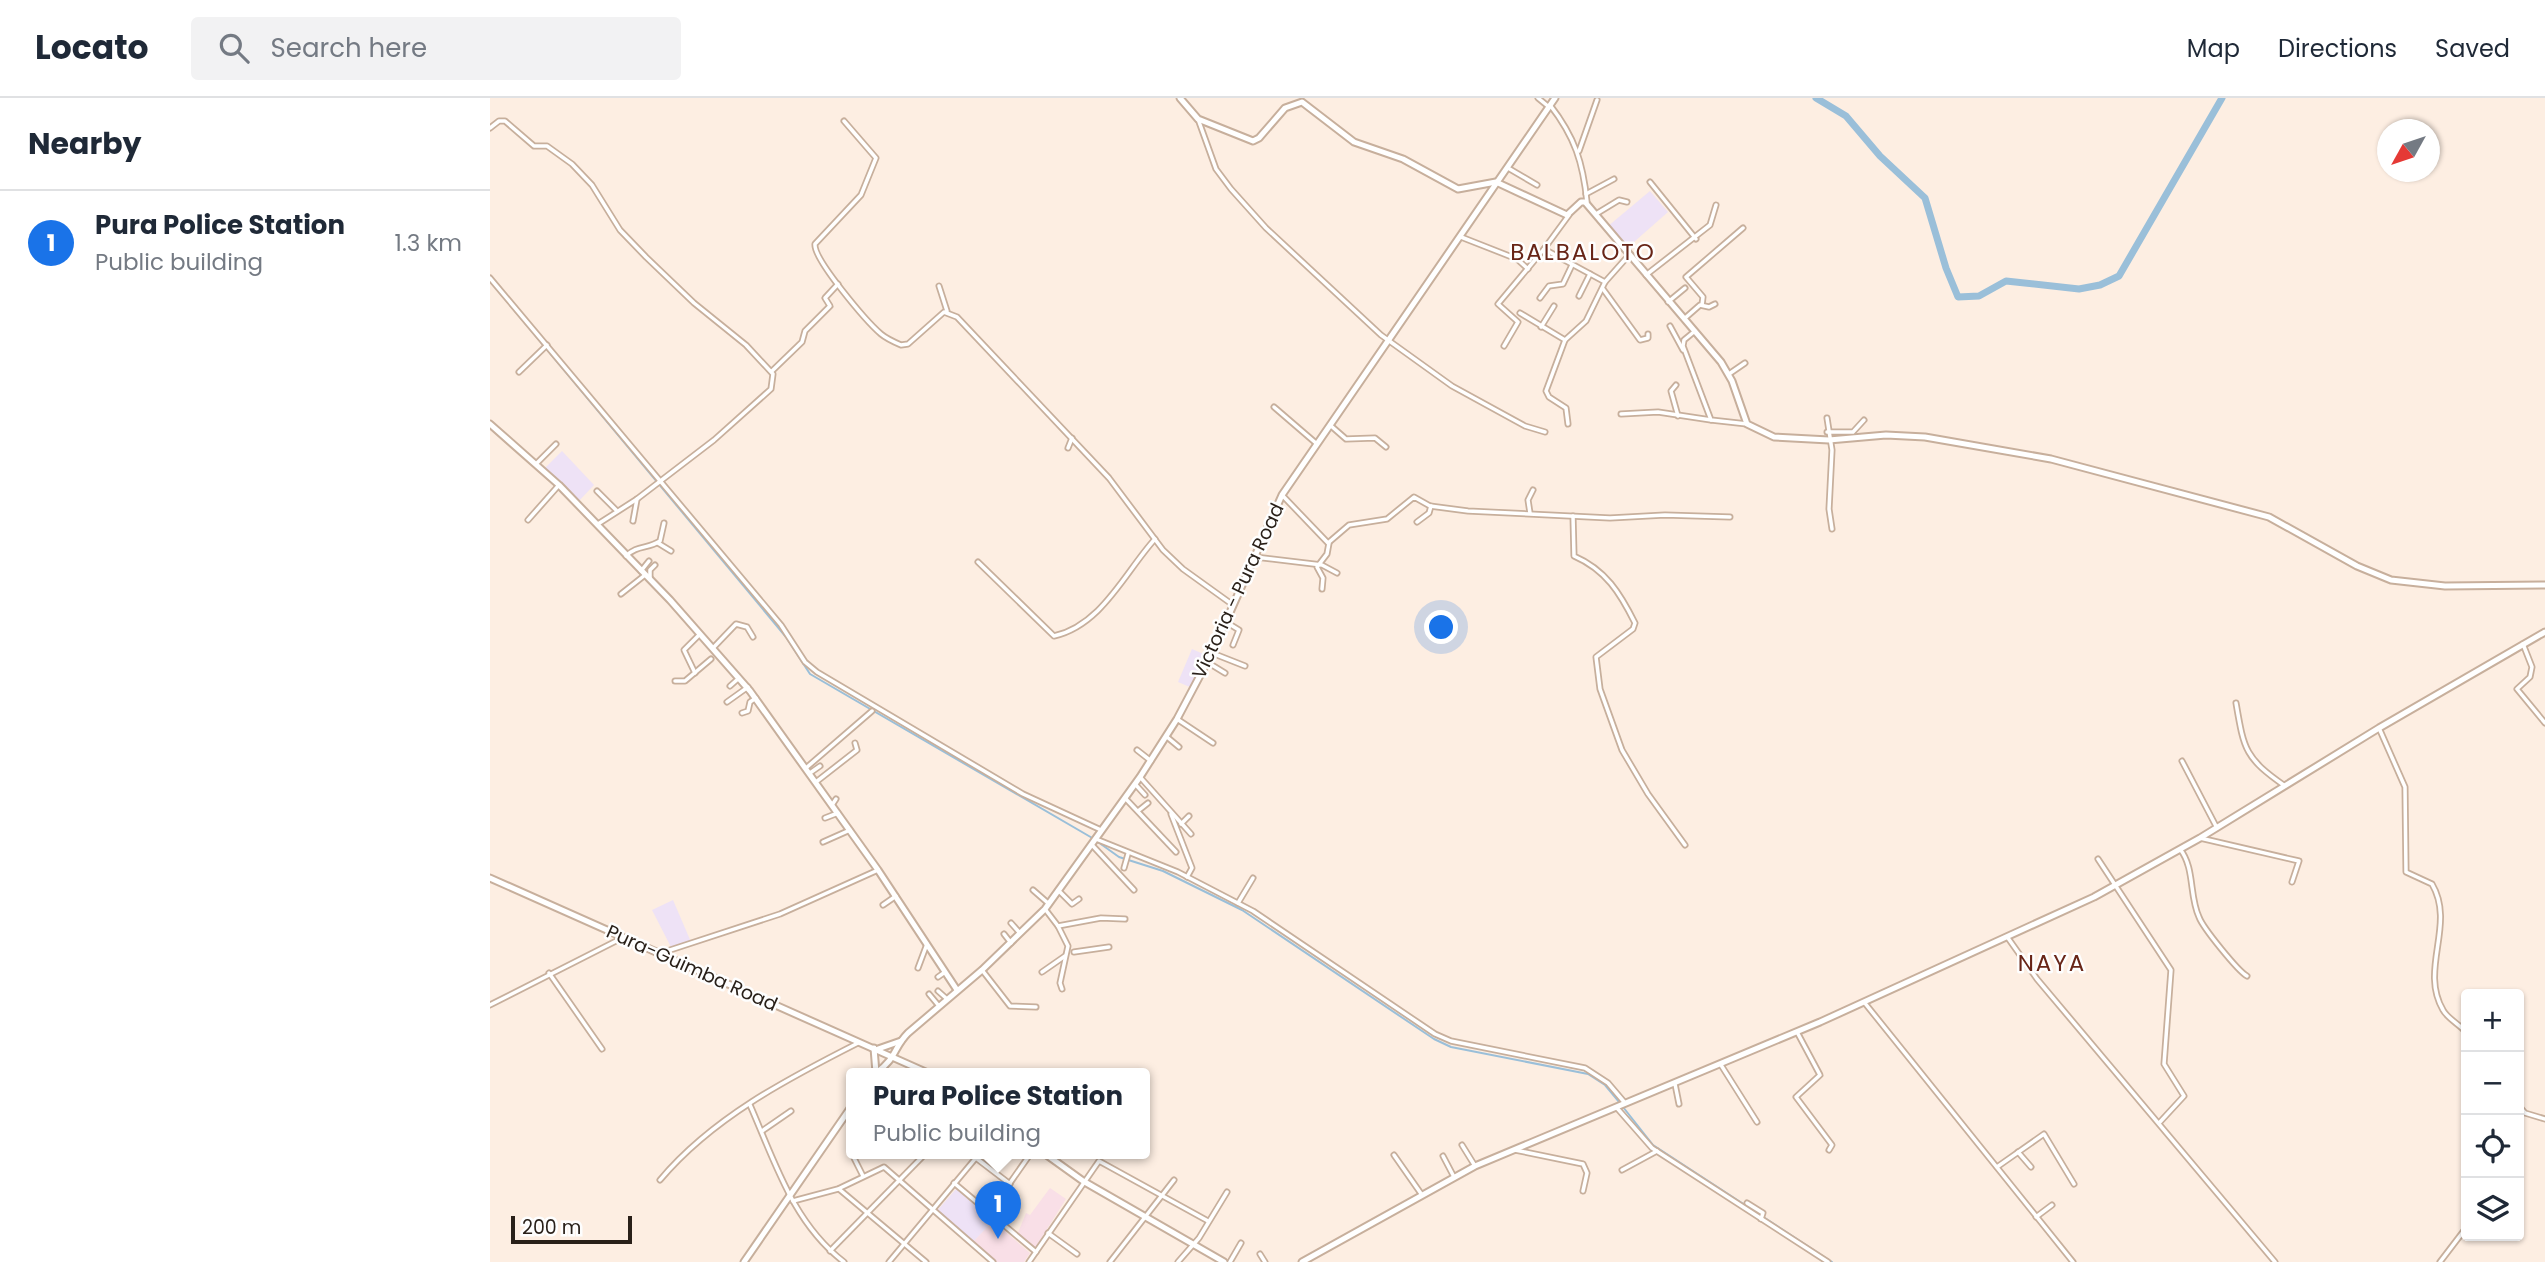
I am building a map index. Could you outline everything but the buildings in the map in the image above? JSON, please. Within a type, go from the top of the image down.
[{"type":"street","points":[[1180,98],[1198,119],[1216,169],[1231,188],[1266,228],[1388,341],[1452,386],[1529,428],[1545,432]]},
{"type":"street","points":[[1504,346],[1518,322],[1497,306],[1569,215],[1584,202],[1579,151],[1569,129],[1550,106],[1538,98]]},
{"type":"street","name":"Victoria - Pura Road","points":[[894,1058],[901,1041],[1021,934],[1047,906],[1135,785],[1167,737],[1212,653],[1282,495],[1555,98]]},
{"type":"street","points":[[1579,151],[1597,100]]},
{"type":"street","points":[[1198,119],[1255,140],[1287,107],[1300,102],[1354,142],[1403,159],[1458,189],[1498,183],[1569,215]]},
{"type":"street","points":[[490,128],[499,121],[505,121],[534,146],[547,146],[572,164],[592,185],[620,230],[646,257],[772,371],[774,384],[766,394],[660,482],[596,525]]},
{"type":"street","points":[[844,121],[876,158],[861,195],[815,244],[816,253],[870,324],[901,345],[908,344],[947,311]]},
{"type":"street","points":[[1508,168],[1537,185]]},
{"type":"street","points":[[1585,193],[1614,179]]},
{"type":"street","points":[[1650,182],[1696,239]]},
{"type":"street","points":[[1596,214],[1619,200],[1627,202]]},
{"type":"street","points":[[1584,202],[1729,374],[1747,424]]},
{"type":"street","points":[[1646,275],[1696,239],[1713,222],[1716,205]]},
{"type":"street","points":[[1684,319],[1702,305],[1703,298],[1686,277],[1743,228]]},
{"type":"street","points":[[1461,237],[1517,259],[1528,269]]},
{"type":"street","points":[[1544,249],[1605,282]]},
{"type":"street","points":[[1568,424],[1566,408],[1550,399],[1546,391],[1565,340],[1586,321],[1605,282],[1629,255]]},
{"type":"street","points":[[1540,298],[1549,286],[1563,284],[1572,265]]},
{"type":"street","points":[[1579,296],[1590,274]]},
{"type":"street","points":[[490,278],[780,625],[808,665],[1023,794],[1101,830]]},
{"type":"street","points":[[772,371],[802,342],[805,331],[830,306],[825,298],[838,284]]},
{"type":"street","points":[[939,286],[947,311],[974,335],[1109,478],[1155,538],[1183,569],[1233,605]]},
{"type":"street","points":[[1668,302],[1685,288]]},
{"type":"street","points":[[1603,289],[1641,341],[1649,337],[1648,334]]},
{"type":"street","points":[[1702,305],[1709,307],[1715,304]]},
{"type":"street","points":[[1541,327],[1554,306]]},
{"type":"street","points":[[1520,313],[1565,340]]},
{"type":"street","points":[[1670,326],[1688,358]]},
{"type":"street","points":[[1695,331],[1682,342],[1711,420]]},
{"type":"street","points":[[519,372],[547,345]]},
{"type":"street","points":[[1729,374],[1745,363]]},
{"type":"street","points":[[1676,385],[1671,391],[1678,416]]},
{"type":"street","points":[[1274,407],[1317,444]]},
{"type":"street","points":[[1621,414],[1658,412],[1747,424],[1774,437],[1829,440],[1886,435],[1925,437],[2051,459],[2269,517],[2357,566],[2391,580],[2445,586],[2545,585]]},
{"type":"street","points":[[1827,418],[1827,432],[1832,450],[1832,529]]},
{"type":"street","points":[[1827,432],[1853,432],[1864,420]]},
{"type":"street","points":[[490,424],[559,485],[748,687],[816,782],[834,802],[838,813],[957,990]]},
{"type":"street","points":[[1330,425],[1346,439],[1375,438],[1386,447]]},
{"type":"street","points":[[1068,448],[1068,441],[1072,439]]},
{"type":"street","points":[[536,464],[556,444]]},
{"type":"street","points":[[528,520],[559,485]]},
{"type":"street","points":[[1530,513],[1528,500],[1533,490]]},
{"type":"street","points":[[597,491],[616,510]]},
{"type":"street","points":[[1282,495],[1329,543]]},
{"type":"street","points":[[1322,589],[1323,578],[1317,568],[1327,554],[1329,543],[1349,525],[1387,519],[1414,497],[1431,506],[1573,516],[1730,517]]},
{"type":"street","points":[[633,520],[637,499]]},
{"type":"street","points":[[1417,522],[1429,513],[1431,506]]},
{"type":"street","points":[[1573,516],[1574,556],[1592,564],[1612,582],[1635,623],[1633,629],[1596,656],[1600,689],[1622,750],[1648,794],[1685,845]]},
{"type":"street","points":[[626,556],[636,547],[650,547],[658,543],[663,538],[664,523]]},
{"type":"street","points":[[978,562],[1055,636],[1077,625],[1108,600],[1155,538]]},
{"type":"street","points":[[658,543],[671,551]]},
{"type":"street","points":[[1255,557],[1318,565],[1337,573]]},
{"type":"street","points":[[621,594],[643,573],[649,561]]},
{"type":"street","points":[[650,580],[650,570],[655,565]]},
{"type":"street","points":[[1226,622],[1239,630],[1233,645]]},
{"type":"street","points":[[713,648],[736,624],[747,628],[753,637]]},
{"type":"street","points":[[1302,1262],[1475,1166],[1721,1065],[2008,938],[2116,885],[2217,828],[2379,727],[2545,632]]},
{"type":"street","points":[[695,673],[684,650],[700,634]]},
{"type":"street","points":[[2523,644],[2532,667],[2528,679],[2520,682],[2517,689],[2545,723]]},
{"type":"street","points":[[1212,653],[1245,666]]},
{"type":"street","points":[[675,681],[685,681],[711,659]]},
{"type":"street","points":[[1207,662],[1225,673]]},
{"type":"street","points":[[730,686],[739,678]]},
{"type":"street","points":[[727,702],[748,687]]},
{"type":"street","points":[[742,713],[748,711],[756,698]]},
{"type":"street","points":[[2236,704],[2243,741],[2250,757],[2285,786]]},
{"type":"street","points":[[808,771],[872,711]]},
{"type":"street","points":[[1177,719],[1213,743]]},
{"type":"street","points":[[2379,727],[2405,787],[2406,872],[2431,884],[2440,904],[2442,928],[2434,958],[2437,994],[2444,1013],[2461,1028]]},
{"type":"street","points":[[1167,737],[1179,747]]},
{"type":"street","points":[[816,782],[857,750],[855,743]]},
{"type":"street","points":[[1137,750],[1151,761]]},
{"type":"street","points":[[2182,761],[2217,828]]},
{"type":"street","points":[[808,771],[820,766]]},
{"type":"street","points":[[1140,777],[1191,834]]},
{"type":"street","points":[[1135,785],[1144,795]]},
{"type":"street","points":[[1125,797],[1176,852]]},
{"type":"street","points":[[1138,811],[1148,803]]},
{"type":"street","points":[[1170,811],[1192,868],[1187,877]]},
{"type":"street","points":[[825,818],[838,813]]},
{"type":"street","points":[[1181,824],[1189,816]]},
{"type":"street","points":[[823,842],[850,830]]},
{"type":"street","points":[[2200,838],[2299,861],[2292,882]]},
{"type":"street","points":[[1093,841],[1187,877],[1238,902],[1435,1034],[1458,1042],[1585,1068],[1608,1083],[1626,1105]]},
{"type":"street","points":[[1093,841],[1134,890]]},
{"type":"street","points":[[2180,849],[2186,860],[2198,917],[2233,965],[2247,976]]},
{"type":"street","points":[[1124,868],[1128,854]]},
{"type":"street","points":[[2098,859],[2173,974],[2164,1064],[2184,1096],[2160,1122]]},
{"type":"street","points":[[658,954],[780,914],[878,870]]},
{"type":"street","name":"Pura-Guimba Road","points":[[490,878],[917,1068]]},
{"type":"street","points":[[1238,902],[1253,878]]},
{"type":"street","points":[[1033,890],[1047,906],[1068,946],[1076,954],[1109,947]]},
{"type":"street","points":[[1058,890],[1072,904],[1080,899]]},
{"type":"street","points":[[883,905],[895,897]]},
{"type":"street","points":[[1058,926],[1101,918],[1125,919]]},
{"type":"street","points":[[1011,923],[1021,934]]},
{"type":"street","points":[[1004,934],[1010,943]]},
{"type":"street","points":[[490,1005],[622,938]]},
{"type":"street","points":[[2008,938],[2037,979],[2275,1262]]},
{"type":"street","points":[[918,968],[927,944]]},
{"type":"street","points":[[1062,989],[1060,983],[1068,946]]},
{"type":"street","points":[[1042,972],[1065,956]]},
{"type":"street","points":[[982,970],[1010,1006],[1036,1007]]},
{"type":"street","points":[[939,977],[945,972]]},
{"type":"street","points":[[549,973],[602,1049]]},
{"type":"street","points":[[938,991],[947,999]]},
{"type":"street","points":[[929,994],[939,1006]]},
{"type":"street","points":[[1864,1002],[2073,1262]]},
{"type":"street","points":[[1796,1031],[1819,1075],[1797,1098],[1825,1132],[1832,1145],[1829,1150]]},
{"type":"street","points":[[876,1068],[874,1048],[885,1049],[901,1041]]},
{"type":"street","points":[[660,1180],[687,1149],[750,1105],[788,1079],[860,1042]]},
{"type":"street","points":[[882,1068],[894,1058]]},
{"type":"street","points":[[1721,1065],[1757,1122]]},
{"type":"street","points":[[1675,1084],[1679,1104]]},
{"type":"street","points":[[750,1105],[801,1219],[830,1251],[844,1262]]},
{"type":"street","points":[[1618,1108],[1639,1136],[1657,1151],[1828,1262]]},
{"type":"street","points":[[762,1131],[791,1111]]},
{"type":"street","points":[[2524,1112],[2545,1119]]},
{"type":"street","points":[[744,1262],[791,1199],[846,1115]]},
{"type":"street","points":[[1997,1167],[2044,1134],[2074,1184]]},
{"type":"street","points":[[1462,1145],[1475,1166]]},
{"type":"street","points":[[1513,1149],[1583,1164],[1587,1173],[1583,1191]]},
{"type":"street","points":[[1622,1170],[1657,1151]]},
{"type":"street","points":[[2018,1152],[2031,1167]]},
{"type":"street","points":[[1394,1155],[1422,1195]]},
{"type":"street","points":[[1443,1156],[1454,1177]]},
{"type":"street","points":[[854,1159],[863,1176]]},
{"type":"street","points":[[830,1251],[920,1159]]},
{"type":"street","points":[[889,1262],[930,1209],[975,1159]]},
{"type":"street","points":[[977,1159],[1010,1184]]},
{"type":"street","points":[[989,1213],[1027,1159]]},
{"type":"street","points":[[1052,1159],[1083,1181],[1194,1242],[1224,1262]]},
{"type":"street","points":[[1029,1262],[1083,1181],[1100,1161],[1209,1221]]},
{"type":"street","points":[[791,1199],[838,1189],[882,1167],[993,1262]]},
{"type":"street","points":[[1110,1262],[1174,1180]]},
{"type":"street","points":[[954,1183],[1036,1252]]},
{"type":"street","points":[[838,1189],[922,1261]]},
{"type":"street","points":[[1178,1262],[1227,1192]]},
{"type":"street","points":[[1747,1203],[1762,1217]]},
{"type":"street","points":[[2036,1217],[2052,1205]]},
{"type":"street","points":[[1048,1233],[1076,1254]]},
{"type":"street","points":[[2440,1262],[2461,1235]]},
{"type":"street","points":[[1230,1262],[1241,1243]]},
{"type":"street","points":[[1260,1254],[1265,1262]]},
{"type":"shaded area","points":[[1650,191],[1668,212],[1626,249],[1607,227]]},
{"type":"shaded area","points":[[562,451],[594,485],[577,503],[544,469]]},
{"type":"shaded area","points":[[1192,649],[1208,656],[1192,688],[1178,682]]},
{"type":"shaded area","points":[[673,900],[691,942],[672,949],[652,910]]},
{"type":"shaded area","points":[[1050,1188],[1066,1199],[1035,1248],[1017,1235],[1026,1213],[1030,1215]]},
{"type":"shaded area","points":[[956,1189],[993,1221],[972,1243],[936,1212]]},
{"type":"shaded area","points":[[993,1221],[1030,1253],[1024,1262],[996,1262],[972,1243]]},
{"type":"waterway","points":[[1816,98],[1846,116],[1880,156],[1925,198],[1946,268],[1958,297],[1979,296],[2006,281],[2079,289],[2100,285],[2119,276],[2222,98]]},
{"type":"waterway","points":[[490,281],[786,637],[810,674],[1094,839]]},
{"type":"waterway","points":[[1098,842],[1119,857],[1163,871],[1242,910],[1434,1039],[1451,1047],[1588,1074],[1605,1085],[1620,1103]]},
{"type":"waterway","points":[[1623,1107],[1653,1145],[1832,1262]]},
{"type":"place","name":"Pura Police Station","points":[[998,1239]]},
{"type":"district","name":"BALBALOTO","points":[[1583,252]]},
{"type":"district","name":"NAYA","points":[[2052,963]]}]
